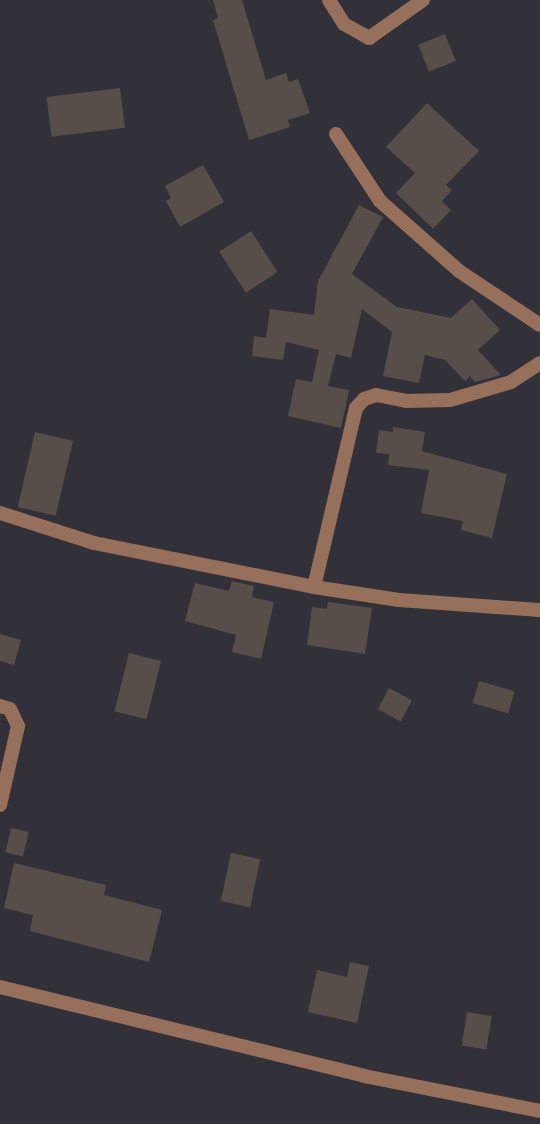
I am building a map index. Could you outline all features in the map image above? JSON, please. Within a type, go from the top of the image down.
[{"type":"street","points":[[329,0],[344,24],[369,38],[423,0]]},
{"type":"street","points":[[336,134],[380,201],[458,271],[540,325]]},
{"type":"street","points":[[314,587],[356,408],[364,399],[376,395],[406,401],[450,400],[512,382],[540,363]]},
{"type":"street","points":[[0,513],[94,543],[253,571],[314,587],[399,600],[540,610]]},
{"type":"street","points":[[0,706],[10,709],[18,726],[0,805]]},
{"type":"street","points":[[0,987],[363,1076],[540,1111]]},
{"type":"building","points":[[213,0],[242,0],[266,80],[286,73],[289,82],[298,79],[310,113],[288,120],[290,127],[249,140],[213,20],[218,18]]},
{"type":"building","points":[[445,34],[456,61],[429,72],[418,45]]},
{"type":"building","points":[[120,88],[125,128],[51,137],[47,97]]},
{"type":"building","points":[[427,103],[479,151],[446,185],[452,190],[442,201],[451,210],[433,229],[396,193],[415,173],[386,147]]},
{"type":"building","points":[[203,165],[224,202],[180,227],[166,201],[171,198],[165,186]]},
{"type":"building","points":[[359,205],[383,217],[352,274],[397,307],[451,318],[472,299],[500,330],[478,350],[501,375],[475,382],[470,376],[465,381],[445,360],[425,355],[419,383],[383,376],[392,332],[362,309],[351,358],[336,354],[328,386],[349,390],[341,428],[288,416],[296,379],[312,382],[319,350],[286,342],[283,360],[252,356],[254,336],[266,338],[270,309],[314,315],[318,281]]},
{"type":"building","points":[[251,231],[278,272],[246,293],[219,252]]},
{"type":"building","points":[[393,427],[425,432],[422,451],[507,474],[492,538],[461,530],[463,521],[421,513],[429,470],[388,465],[389,454],[376,453],[379,430],[393,432]]},
{"type":"building","points":[[35,432],[73,441],[56,516],[18,507]]},
{"type":"building","points":[[232,581],[254,586],[252,597],[274,602],[261,659],[232,652],[236,635],[185,621],[195,583],[229,591]]},
{"type":"building","points":[[328,602],[372,608],[365,654],[307,645],[312,607],[327,609]]},
{"type":"building","points":[[0,634],[21,640],[14,665],[0,661]]},
{"type":"building","points":[[129,653],[161,661],[147,719],[114,711]]},
{"type":"building","points":[[479,681],[515,691],[508,713],[473,703]]},
{"type":"building","points":[[389,688],[412,700],[401,721],[378,709]]},
{"type":"building","points":[[11,828],[29,832],[23,856],[5,852]]},
{"type":"building","points":[[231,853],[260,859],[250,907],[221,901]]},
{"type":"building","points":[[14,863],[106,885],[104,895],[162,910],[149,962],[30,931],[33,915],[4,908]]},
{"type":"building","points":[[350,962],[369,966],[357,1023],[308,1012],[317,970],[347,977]]},
{"type":"building","points":[[467,1012],[492,1016],[486,1049],[462,1046]]}]
